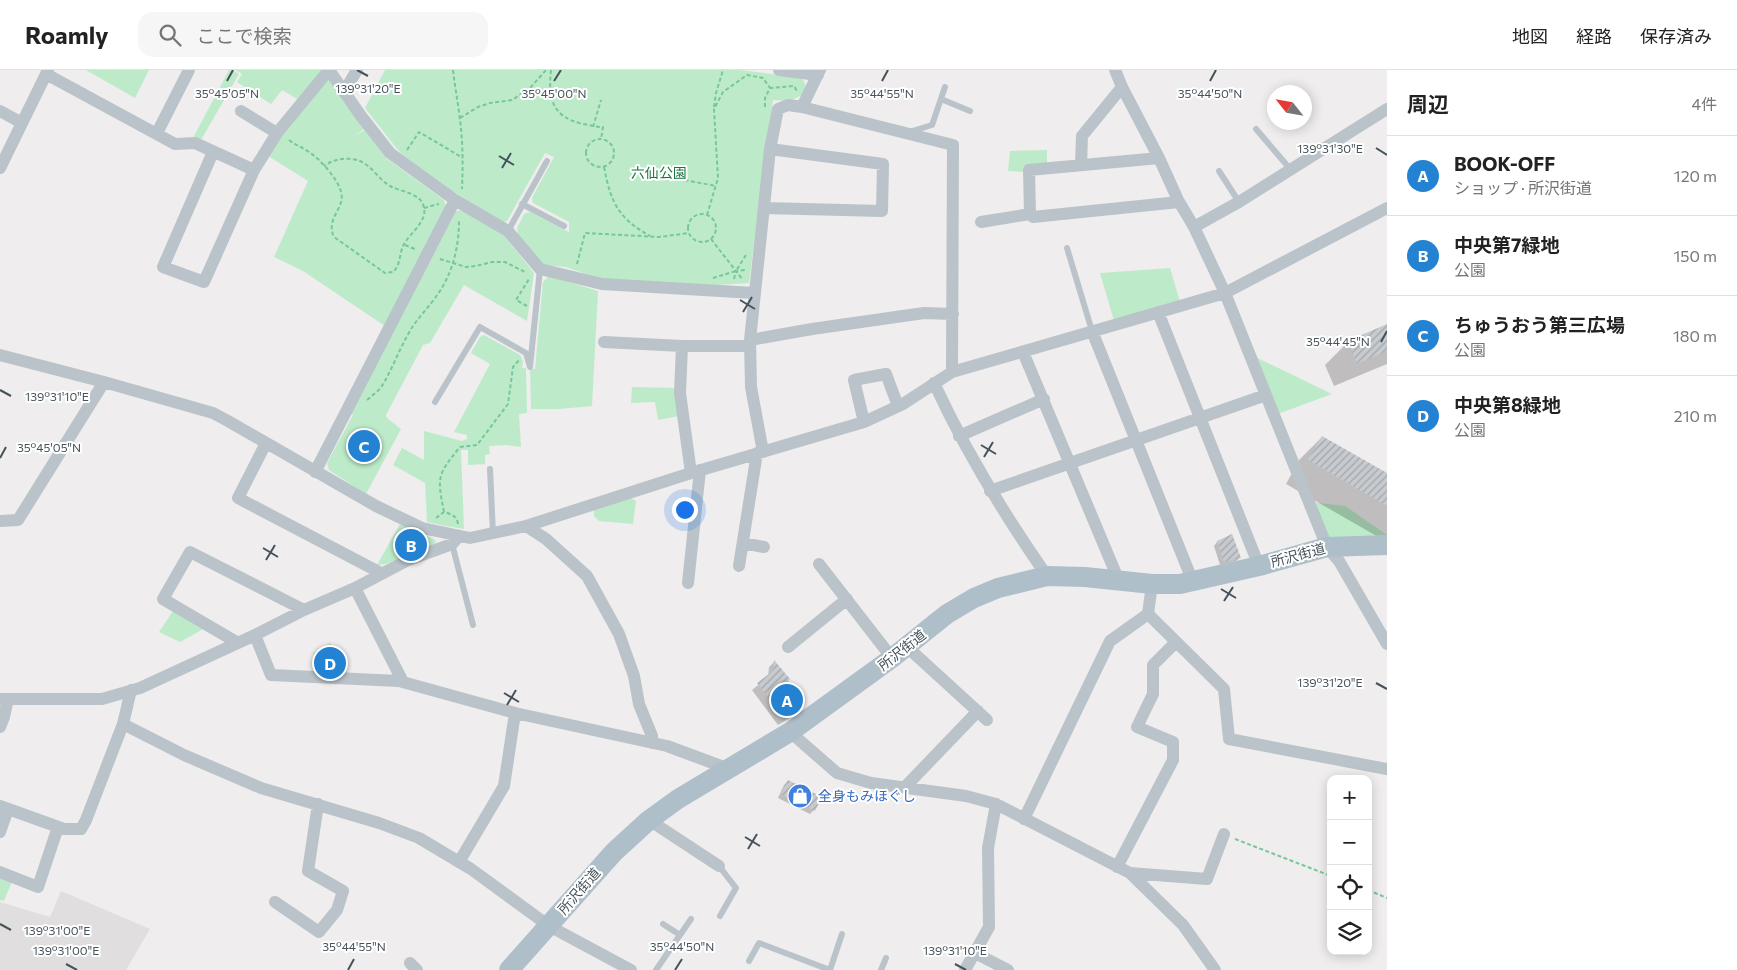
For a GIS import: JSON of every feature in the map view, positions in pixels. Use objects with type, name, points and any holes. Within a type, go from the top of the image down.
[{"type":"main road","name":"所沢街道","points":[[509,970],[614,852],[649,820],[678,799],[790,732],[899,652],[947,614],[974,598],[998,588],[1047,576],[1085,577],[1152,584],[1180,584],[1259,566],[1327,546],[1387,545]]},
{"type":"street","points":[[156,133],[189,70]]},
{"type":"street","points":[[213,152],[163,267],[204,282],[254,170],[278,132],[329,70],[360,116],[390,152],[458,201],[508,231],[540,274],[602,284],[754,293]]},
{"type":"street","points":[[344,92],[357,70]]},
{"type":"street","points":[[779,70],[819,72],[802,107]]},
{"type":"street","points":[[1115,70],[1225,292],[1327,546],[1339,561],[1387,644]]},
{"type":"street","points":[[0,168],[47,72],[175,144],[195,143],[254,170]]},
{"type":"street","points":[[1081,165],[1082,136],[1122,87]]},
{"type":"street","points":[[739,566],[760,452],[750,387],[750,343],[770,149],[778,109],[788,105],[802,107],[953,145],[952,372]]},
{"type":"street","points":[[0,111],[22,123]]},
{"type":"street","points":[[242,111],[278,132]]},
{"type":"street","points":[[1194,227],[1386,113]]},
{"type":"street","points":[[764,208],[882,210],[883,164],[770,149]]},
{"type":"street","points":[[1030,214],[1029,170],[1159,158]]},
{"type":"street","points":[[315,472],[428,254],[458,201]]},
{"type":"street","points":[[981,222],[1030,214],[1033,217],[1180,202]]},
{"type":"street","points":[[0,726],[4,717],[4,699],[102,699],[131,690],[255,635],[304,610],[355,588],[408,560],[455,540],[526,526],[696,471],[864,422],[898,406],[952,372],[980,362],[1023,352],[1225,292],[1387,208]]},
{"type":"street","points":[[1158,312],[1259,566]]},
{"type":"street","points":[[604,342],[682,346],[750,343],[812,329],[924,313],[953,314]]},
{"type":"street","points":[[1092,331],[1193,582]]},
{"type":"street","points":[[682,346],[680,393],[696,471],[692,554],[688,583]]},
{"type":"street","points":[[1023,352],[1119,581]]},
{"type":"street","points":[[0,355],[213,413],[364,500],[422,528],[455,540]]},
{"type":"street","points":[[864,422],[854,380],[886,374],[898,406]]},
{"type":"street","points":[[0,521],[18,520],[104,382]]},
{"type":"street","points":[[934,382],[959,436],[990,491],[1047,576]]},
{"type":"street","points":[[990,491],[1266,395]]},
{"type":"street","points":[[959,436],[1044,399]]},
{"type":"street","points":[[266,443],[238,498],[381,573]]},
{"type":"street","points":[[526,526],[546,539],[587,576],[619,634],[634,676],[639,704],[652,736],[652,743]]},
{"type":"street","points":[[743,543],[764,547]]},
{"type":"street","points":[[238,642],[163,599],[190,552],[304,610]]},
{"type":"street","points":[[692,554],[705,556]]},
{"type":"street","points":[[819,564],[847,599],[899,652],[982,716],[905,787]]},
{"type":"street","points":[[1024,819],[1110,641],[1148,614],[1152,584]]},
{"type":"street","points":[[355,588],[403,682]]},
{"type":"street","points":[[788,647],[847,599]]},
{"type":"street","points":[[1148,614],[1224,689],[1229,739],[1387,769]]},
{"type":"street","points":[[255,635],[271,675],[403,682],[515,713],[667,746],[729,769]]},
{"type":"street","points":[[1117,867],[1172,760],[1172,742],[1137,727],[1153,694],[1153,665],[1176,642]]},
{"type":"street","points":[[0,832],[4,808],[64,829],[81,829],[123,724],[131,690]]},
{"type":"street","points":[[459,862],[504,786],[515,713]]},
{"type":"street","points":[[123,724],[184,755],[262,788],[379,823],[419,838],[459,862],[549,926],[631,970]]},
{"type":"street","points":[[790,732],[837,773],[871,783],[966,796],[996,804],[1130,873],[1183,925],[1215,970]]},
{"type":"street","points":[[275,902],[319,932],[337,910],[343,891],[308,871],[318,804]]},
{"type":"street","points":[[965,970],[989,927],[988,848],[996,804]]},
{"type":"street","points":[[649,820],[719,866]]},
{"type":"street","points":[[0,872],[38,887],[58,827]]},
{"type":"street","points":[[1130,873],[1207,878],[1224,834]]},
{"type":"street","points":[[975,953],[1008,970]]},
{"type":"lane","points":[[907,133],[932,125],[945,87]]},
{"type":"lane","points":[[941,100],[970,111]]},
{"type":"lane","points":[[1256,129],[1290,170]]},
{"type":"lane","points":[[508,231],[547,161]]},
{"type":"lane","points":[[1219,171],[1239,202]]},
{"type":"lane","points":[[522,204],[564,226]]},
{"type":"lane","points":[[1067,248],[1092,331]]},
{"type":"lane","points":[[435,402],[480,326],[526,353],[530,367],[540,274]]},
{"type":"lane","points":[[490,469],[493,534]]},
{"type":"lane","points":[[455,540],[473,625]]},
{"type":"lane","points":[[719,866],[736,888],[720,916]]},
{"type":"lane","points":[[656,970],[691,919]]},
{"type":"lane","points":[[663,924],[680,935]]},
{"type":"lane","points":[[749,961],[759,943],[830,970],[842,934]]},
{"type":"lane","points":[[881,970],[886,958]]},
{"type":"path","points":[[350,403],[357,406],[380,389],[404,341],[417,320],[436,298],[453,264],[458,239],[458,201],[462,194],[463,158],[460,118],[453,70]]},
{"type":"path","points":[[460,118],[478,107],[512,100],[530,88],[546,70]]},
{"type":"path","points":[[550,70],[550,97],[555,108],[564,117],[576,123],[603,127],[602,139]]},
{"type":"path","points":[[707,215],[718,178],[714,109],[716,93],[724,70]]},
{"type":"path","points":[[714,109],[723,92],[747,76],[763,78],[770,88]]},
{"type":"path","points":[[593,127],[600,100]]},
{"type":"path","points":[[278,132],[311,154],[324,166],[341,192],[340,203],[331,223],[334,237],[386,273],[393,272],[398,267],[404,245],[424,218],[424,208],[421,200],[384,182],[372,168],[361,162],[350,159],[337,159],[324,166]]},
{"type":"path","points":[[411,143],[419,132],[463,158]]},
{"type":"path","points":[[602,139],[609,142],[614,152],[613,160],[604,167],[590,164],[586,154],[586,150],[592,142],[602,139]]},
{"type":"path","points":[[604,167],[609,189],[622,216],[636,228],[652,237]]},
{"type":"path","points":[[659,175],[716,186]]},
{"type":"path","points":[[700,214],[707,215],[713,218],[716,232],[711,239],[699,242],[692,238],[688,226],[692,218],[700,214]]},
{"type":"path","points":[[584,267],[576,264],[585,233],[652,237],[678,236],[689,233]]},
{"type":"path","points":[[711,239],[754,293]]},
{"type":"path","points":[[711,279],[736,271],[748,252]]},
{"type":"path","points":[[428,254],[453,264],[471,267],[492,262],[505,262],[526,272],[530,278]]},
{"type":"path","points":[[536,312],[516,300],[530,278],[540,274]]},
{"type":"path","points":[[455,540],[458,520],[453,514],[444,512],[439,486],[443,468],[460,447],[477,445],[508,404],[513,367],[526,353]]},
{"type":"path","points":[[1224,834],[1327,874]]},
{"type":"path","points":[[1372,892],[1387,898]]},
{"type":"shaded area","points":[[61,891],[150,929],[126,970],[0,970],[0,902],[50,917]]},
{"type":"green space","points":[[86,70],[149,70],[135,98]]},
{"type":"green space","points":[[229,70],[239,74],[201,140],[193,138]]},
{"type":"green space","points":[[236,70],[322,70],[299,100],[282,90],[271,104],[237,82],[242,74]]},
{"type":"green space","name":"六仙公園","points":[[385,70],[740,70],[802,78],[806,86],[802,95],[790,101],[773,100],[749,283],[685,287],[603,280],[566,267],[542,265],[518,235],[517,228],[524,214],[530,212],[569,232],[569,222],[533,203],[532,198],[554,157],[545,153],[507,221],[503,222],[451,190],[403,155],[365,108]]},
{"type":"green space","points":[[327,80],[330,80],[364,129],[356,135],[365,130],[386,158],[444,200],[446,207],[385,326],[303,271],[274,257],[308,181],[265,154]]},
{"type":"green space","points":[[1047,150],[1047,165],[1027,172],[1008,171],[1010,151]]},
{"type":"green space","points":[[463,210],[503,234],[534,273],[527,321],[464,285],[430,343],[423,345],[386,415],[387,418],[401,429],[366,494],[329,470],[327,463],[456,211]]},
{"type":"green space","points":[[1170,268],[1181,305],[1115,324],[1100,273]]},
{"type":"green space","points":[[548,277],[598,291],[592,406],[531,409],[530,369],[535,369],[543,282]]},
{"type":"green space","points":[[484,335],[520,355],[523,362],[522,368],[526,368],[527,413],[519,414],[521,447],[506,445],[489,446],[490,454],[485,455],[485,464],[468,465],[468,450],[461,450],[464,529],[427,522],[425,483],[393,465],[402,448],[424,460],[424,431],[462,441],[467,439],[467,435],[454,432],[490,364],[471,353],[480,337]]},
{"type":"green space","points":[[1249,354],[1332,394],[1275,415]]},
{"type":"green space","points":[[632,387],[677,388],[679,416],[658,420],[655,402],[631,403]]},
{"type":"green space","points":[[631,498],[636,501],[633,524],[599,521],[594,516],[594,510]]},
{"type":"green space","points":[[1310,502],[1345,506],[1387,535],[1327,547]]},
{"type":"green space","points":[[400,524],[434,539],[436,542],[386,564],[377,565]]},
{"type":"green space","points":[[173,611],[205,628],[180,642],[159,632]]},
{"type":"green space","points":[[330,643],[348,674],[322,673],[313,653]]},
{"type":"green space","points":[[0,874],[13,879],[4,901],[0,900]]},
{"type":"building","points":[[1387,324],[1387,351],[1357,364],[1348,341]]},
{"type":"building","points":[[1322,436],[1387,473],[1387,506],[1308,460]]},
{"type":"building","points":[[1232,534],[1241,558],[1224,562],[1217,541]]},
{"type":"building","points":[[774,660],[790,679],[788,681],[803,701],[800,710],[785,720],[757,683],[773,671]]},
{"type":"building","points":[[788,780],[822,797],[815,811],[781,794]]},
{"type":"place","name":"ちゅうおう第三広場","points":[[364,446]]},
{"type":"place","name":"中央第7緑地","points":[[411,545]]},
{"type":"place","name":"中央第8緑地","points":[[330,663]]},
{"type":"place","name":"BOOK-OFF","points":[[787,700]]},
{"type":"place","name":"全身もみほぐし","points":[[800,796]]}]
